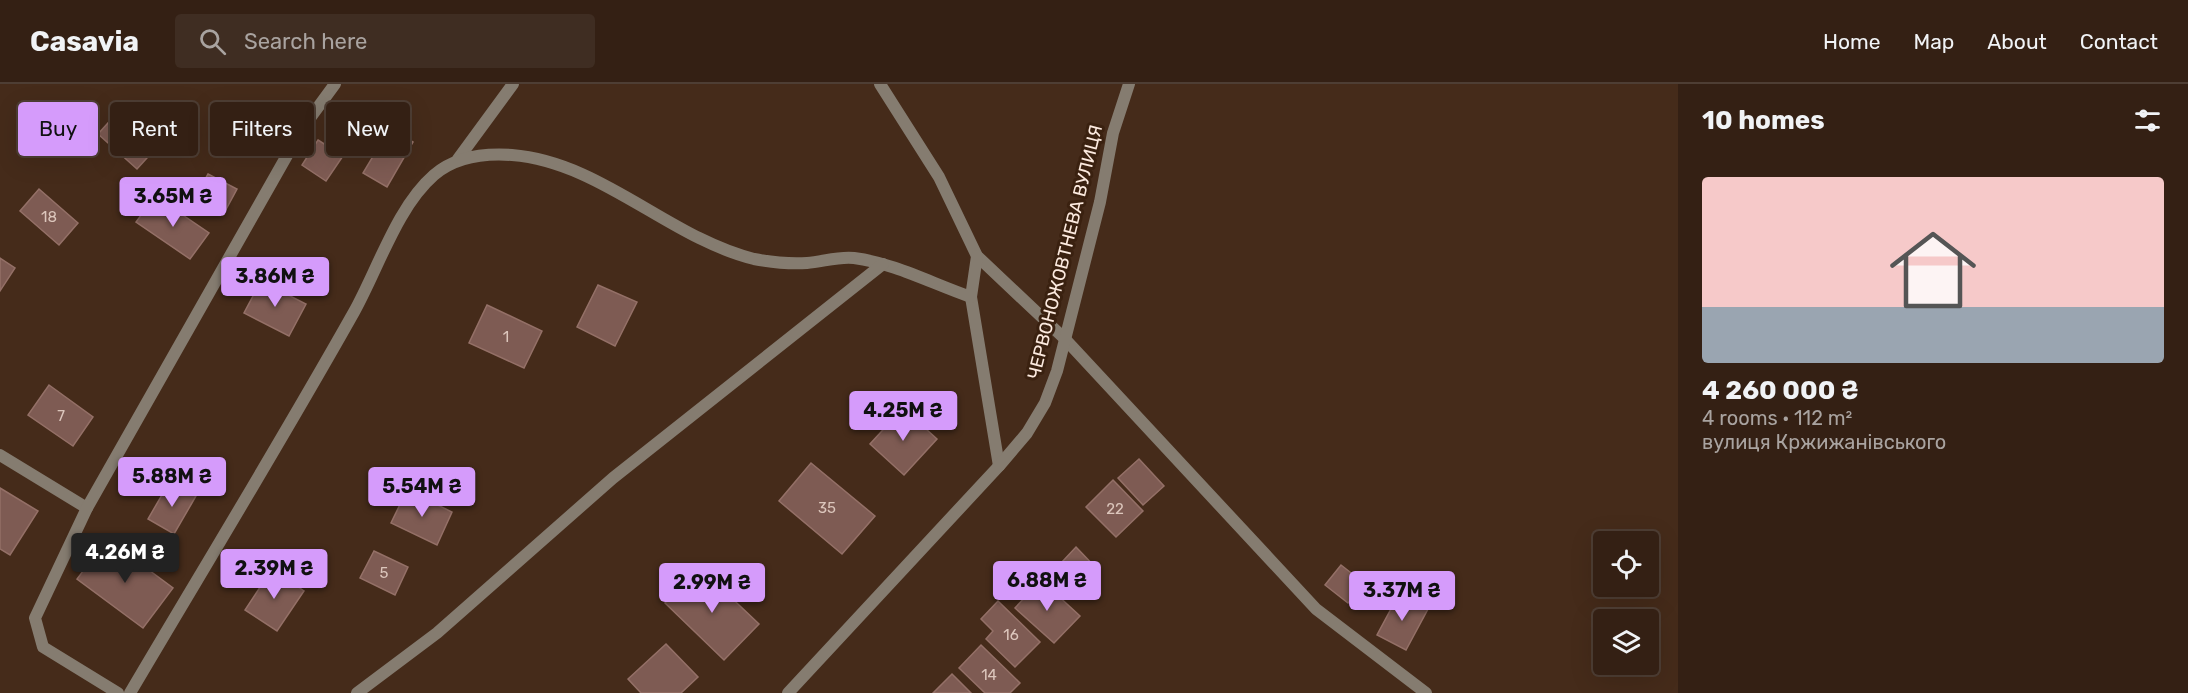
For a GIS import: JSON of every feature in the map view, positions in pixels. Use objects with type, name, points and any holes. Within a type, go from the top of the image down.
[{"type":"street","points":[[118,693],[43,647],[35,618],[87,508],[302,129],[335,84]]},
{"type":"street","points":[[130,693],[355,310],[407,209],[434,175],[458,159],[513,84]]},
{"type":"street","points":[[880,84],[939,177],[976,256],[1065,339],[1316,609],[1426,693]]},
{"type":"street","name":"ЧЕРВОНОЖОВТНЕВА ВУЛИЦЯ","points":[[788,693],[999,466],[1027,433],[1045,403],[1057,371],[1100,202],[1113,133],[1129,84]]},
{"type":"street","points":[[458,159],[482,154],[513,155],[552,162],[712,245],[756,259],[806,263],[851,257],[883,264],[971,297]]},
{"type":"street","points":[[976,256],[971,297],[999,466]]},
{"type":"street","points":[[357,693],[437,633],[614,478],[883,264]]},
{"type":"street","points":[[0,455],[87,508]]},
{"type":"building","points":[[110,121],[110,145],[98,134]]},
{"type":"building","points":[[318,140],[326,145],[326,156],[343,156],[326,181],[302,165],[308,156],[314,156],[314,146]]},
{"type":"building","points":[[123,156],[149,156],[137,169]]},
{"type":"building","points":[[373,156],[405,156],[387,187],[363,173]]},
{"type":"building","points":[[208,174],[237,189],[223,215],[194,199]]},
{"type":"building","points":[[39,189],[78,223],[59,245],[20,211]]},
{"type":"building","points":[[155,196],[209,233],[190,259],[136,222]]},
{"type":"building","points":[[0,258],[15,268],[0,291]]},
{"type":"building","points":[[261,281],[306,304],[289,336],[244,313]]},
{"type":"building","points":[[598,285],[637,302],[615,346],[577,327]]},
{"type":"building","points":[[487,305],[542,331],[524,368],[469,343]]},
{"type":"building","points":[[49,385],[93,417],[73,446],[28,415]]},
{"type":"building","points":[[903,408],[937,439],[904,475],[870,444]]},
{"type":"building","points":[[1139,459],[1164,486],[1143,505],[1118,478]]},
{"type":"building","points":[[811,463],[875,516],[842,554],[779,501]]},
{"type":"building","points":[[1113,480],[1143,511],[1116,537],[1086,507]]},
{"type":"building","points":[[170,481],[196,496],[174,534],[148,519]]},
{"type":"building","points":[[0,488],[38,511],[10,555],[0,549]]},
{"type":"building","points":[[407,490],[452,512],[437,545],[391,523]]},
{"type":"building","points":[[107,539],[173,588],[143,628],[77,579]]},
{"type":"building","points":[[1076,547],[1098,570],[1084,584],[1062,562]]},
{"type":"building","points":[[374,551],[408,567],[395,595],[360,578]]},
{"type":"building","points":[[1341,565],[1364,583],[1348,603],[1325,585]]},
{"type":"building","points":[[699,567],[759,624],[724,660],[665,603]]},
{"type":"building","points":[[272,569],[304,591],[277,631],[245,610]]},
{"type":"building","points":[[1041,580],[1080,616],[1054,643],[1015,608]]},
{"type":"building","points":[[1399,594],[1428,609],[1406,650],[1377,635]]},
{"type":"building","points":[[998,601],[1040,642],[1015,667],[986,639],[993,631],[981,619]]},
{"type":"building","points":[[666,644],[698,677],[681,693],[641,693],[628,679]]},
{"type":"building","points":[[981,645],[1020,683],[1010,693],[985,693],[959,668]]},
{"type":"building","points":[[952,674],[971,693],[933,693]]}]
